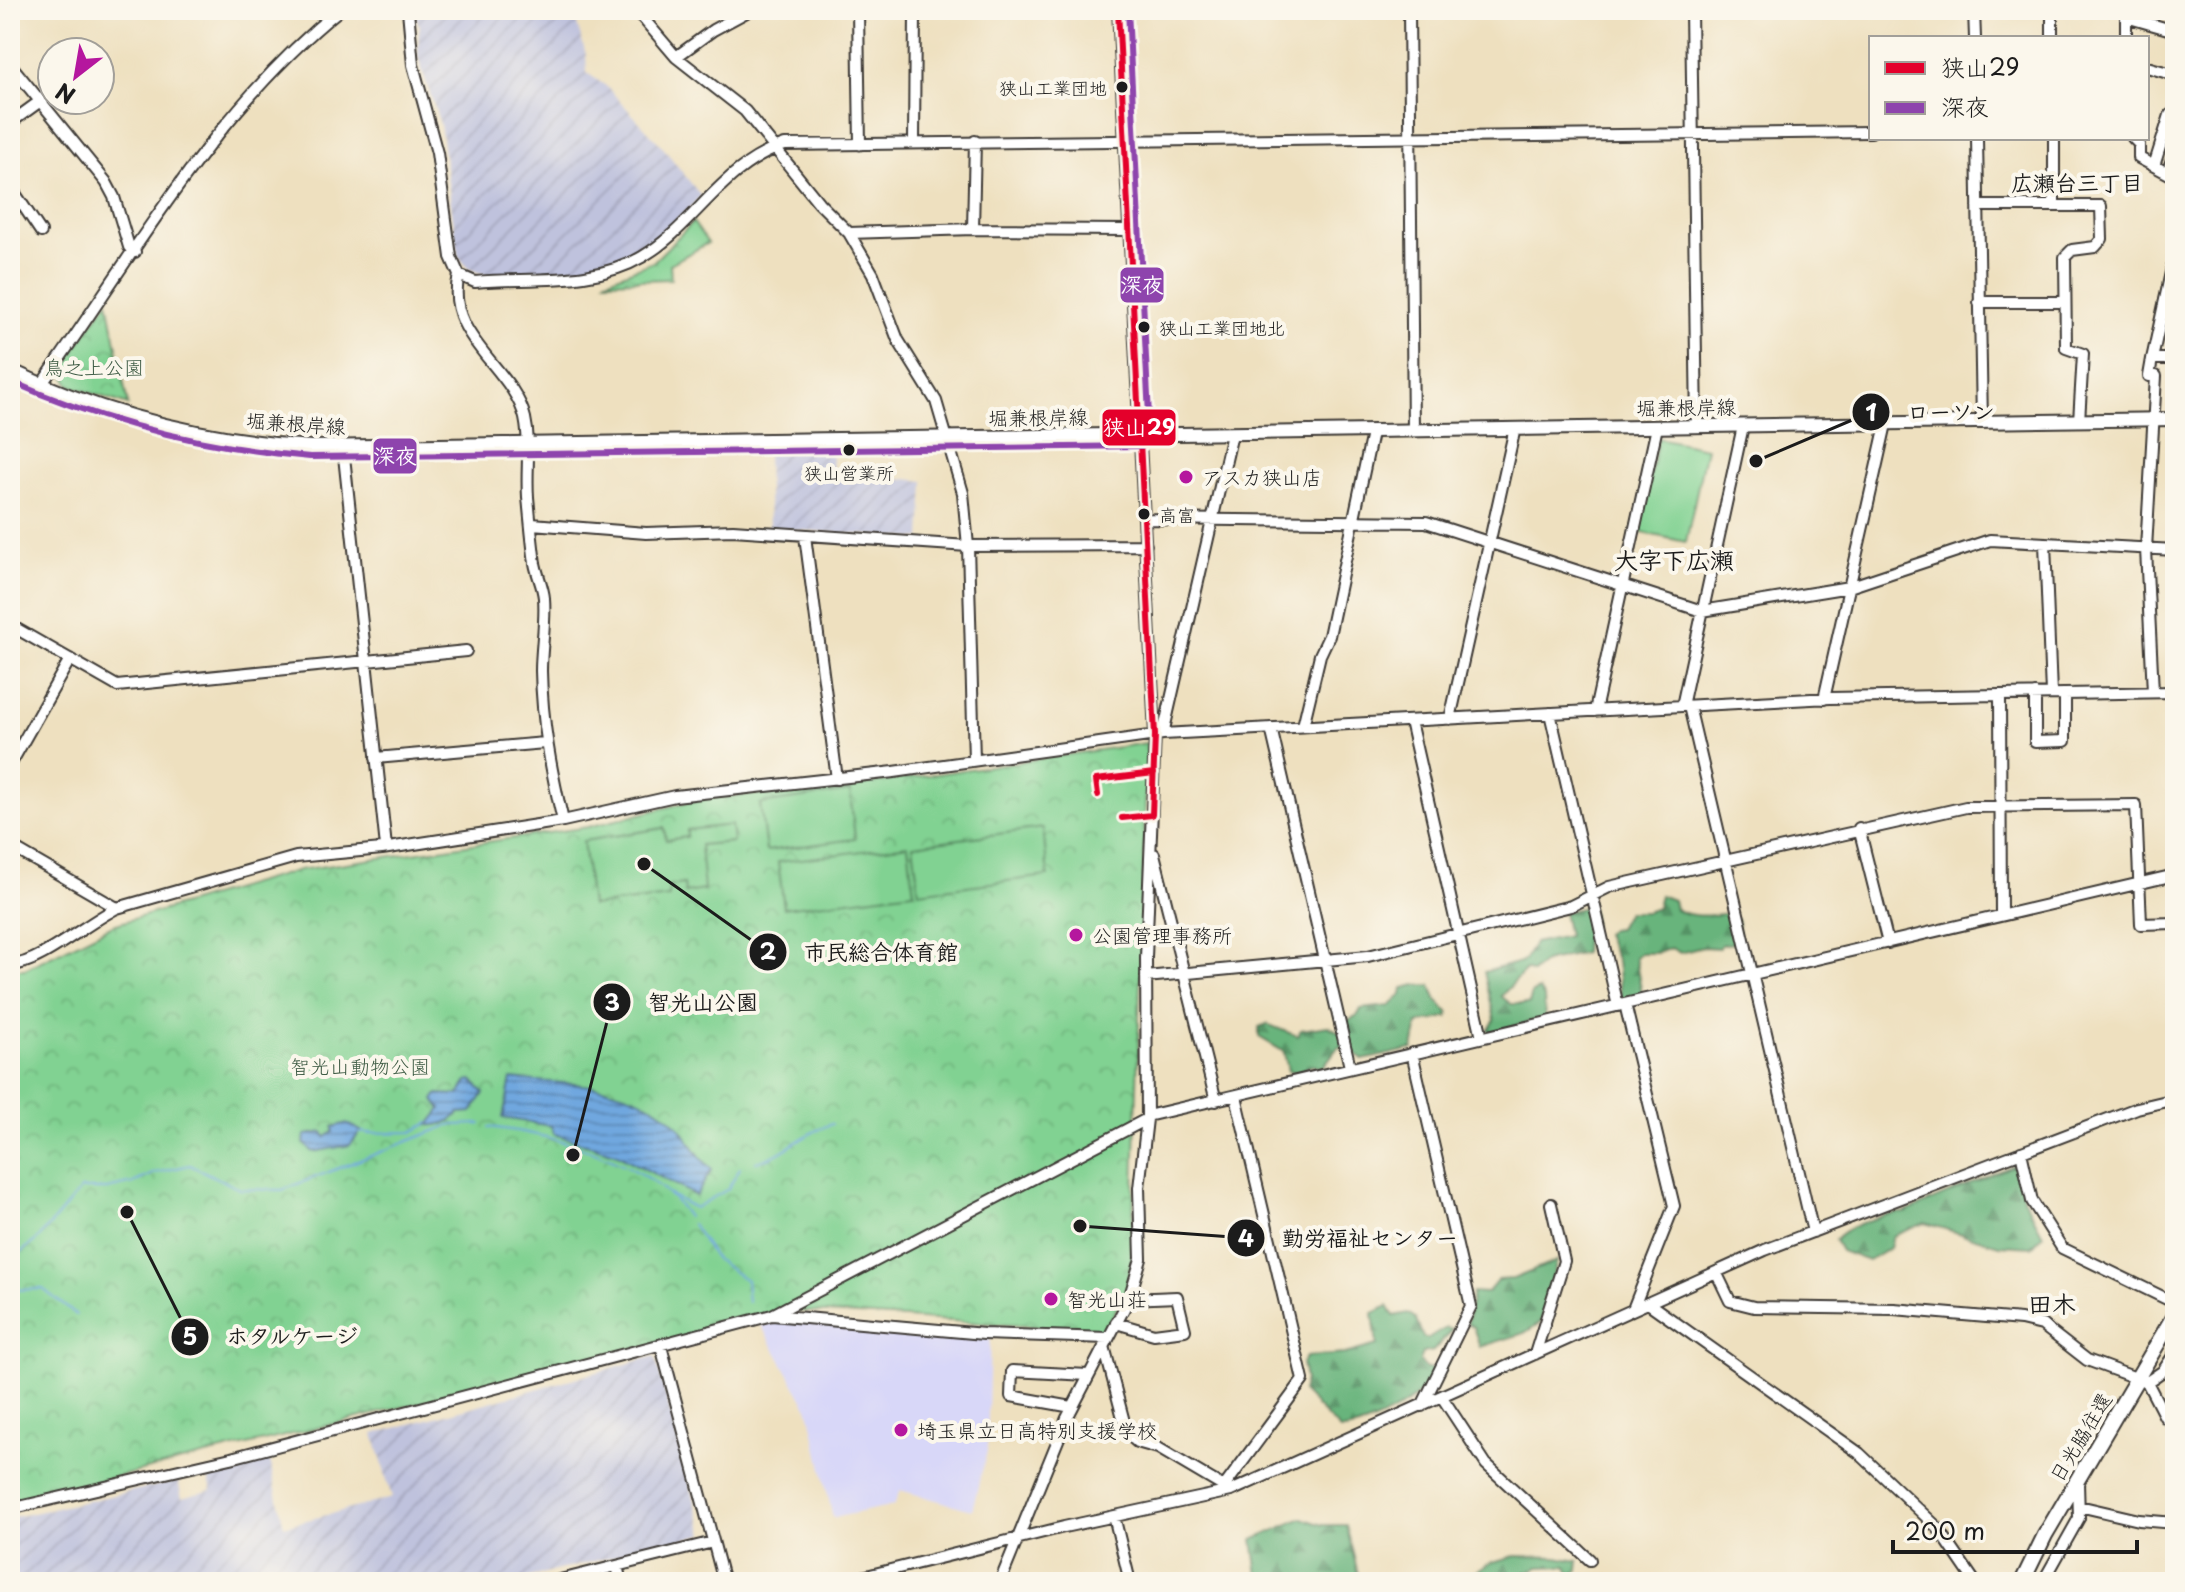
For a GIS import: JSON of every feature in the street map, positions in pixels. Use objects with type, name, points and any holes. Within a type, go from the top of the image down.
[{"type":"highway","name":"日光脇往還","points":[[2022,1582],[2078,1480],[2142,1380],[2175,1314]]},
{"type":"main road","name":"堀兼根岸線","points":[[10,370],[121,415],[172,428],[275,445],[343,447],[2175,419]]},
{"type":"street","points":[[41,385],[241,105],[285,57],[339,10]]},
{"type":"street","points":[[408,10],[413,65],[437,153],[451,257],[459,275],[456,288],[461,315],[484,358],[512,385],[522,405],[530,444],[528,495],[536,565],[544,595],[541,671],[545,743],[563,821]]},
{"type":"street","points":[[636,10],[676,57],[745,111],[819,203],[849,233],[873,274],[898,340],[936,401],[963,493],[968,546],[974,760]]},
{"type":"street","points":[[676,57],[713,30],[750,10]]},
{"type":"street","points":[[858,10],[860,145]]},
{"type":"street","points":[[914,143],[915,10]]},
{"type":"street","points":[[1000,1582],[1072,1407],[1129,1299],[1141,1259],[1139,1188],[1147,1118],[1146,977],[1159,734],[1118,10]]},
{"type":"street","points":[[1409,10],[1413,431]]},
{"type":"street","points":[[1691,10],[1697,427]]},
{"type":"street","points":[[1974,10],[1975,36]]},
{"type":"street","points":[[2052,10],[2052,36]]},
{"type":"street","points":[[2126,36],[2126,13],[2175,31]]},
{"type":"street","points":[[10,64],[36,98]]},
{"type":"street","points":[[2149,68],[2175,75]]},
{"type":"street","points":[[10,123],[36,104]]},
{"type":"street","points":[[2154,166],[2170,115],[2175,116]]},
{"type":"street","points":[[51,116],[106,182],[114,197],[129,247],[135,252]]},
{"type":"street","points":[[459,275],[475,282],[575,277],[610,272],[661,243],[729,176],[785,145],[1869,132]]},
{"type":"street","points":[[1977,140],[1982,423]]},
{"type":"street","points":[[2054,140],[2054,206]]},
{"type":"street","points":[[2135,140],[2139,144],[2139,158],[2171,175],[2175,152]]},
{"type":"street","points":[[973,229],[975,141]]},
{"type":"street","points":[[10,186],[41,232]]},
{"type":"street","points":[[1978,206],[2101,206],[2102,239],[2095,247],[2072,250],[2065,257],[2066,348],[2083,354],[2079,421]]},
{"type":"street","points":[[849,233],[973,229],[1130,230]]},
{"type":"street","points":[[2153,692],[2146,549],[2156,376],[2149,376],[2175,254]]},
{"type":"street","points":[[1979,302],[2065,302]]},
{"type":"street","points":[[2152,359],[2175,359]]},
{"type":"street","points":[[1824,699],[1886,424]]},
{"type":"street","points":[[1743,426],[1702,611],[1685,706],[1726,859],[1813,1232]]},
{"type":"street","points":[[1595,711],[1657,427]]},
{"type":"street","points":[[1450,719],[1515,428]]},
{"type":"street","points":[[1303,726],[1320,655],[1329,636],[1372,433]]},
{"type":"street","points":[[1159,734],[1214,519],[1232,434]]},
{"type":"street","points":[[343,447],[386,847]]},
{"type":"street","points":[[1145,519],[1426,522],[1702,611],[1849,587],[1976,542],[2175,550]]},
{"type":"street","points":[[532,524],[646,533],[733,530],[968,546],[1146,545]]},
{"type":"street","points":[[805,536],[837,779]]},
{"type":"street","points":[[2045,543],[2051,694]]},
{"type":"street","points":[[10,625],[117,686],[466,651]]},
{"type":"street","points":[[10,765],[70,659]]},
{"type":"street","points":[[10,965],[28,962],[90,921],[117,908],[296,857],[563,821],[675,796],[837,779],[1159,734],[1824,699],[2175,692]]},
{"type":"street","points":[[2035,694],[2035,742],[2065,741],[2065,694]]},
{"type":"street","points":[[2000,695],[2001,915]]},
{"type":"street","points":[[1550,713],[1593,897],[1674,1206],[1633,1309]]},
{"type":"street","points":[[1410,721],[1482,1037]]},
{"type":"street","points":[[1271,728],[1350,1067]]},
{"type":"street","points":[[376,758],[545,743]]},
{"type":"street","points":[[1146,977],[1368,956],[1571,906],[1609,887],[1859,828],[1966,807],[2136,805],[2141,924],[2175,923]]},
{"type":"street","points":[[1859,828],[1888,943]]},
{"type":"street","points":[[1151,842],[1216,1101]]},
{"type":"street","points":[[10,846],[117,908]]},
{"type":"street","points":[[10,1509],[231,1458],[772,1315],[1147,1118],[1350,1067],[2175,875]]},
{"type":"street","points":[[1412,1053],[1471,1306],[1422,1406]]},
{"type":"street","points":[[1227,1489],[1303,1380],[1236,1096]]},
{"type":"street","points":[[844,1582],[1227,1489],[1813,1232],[2137,1108],[2175,1099]]},
{"type":"street","points":[[2021,1152],[2032,1201],[2062,1248],[2175,1303]]},
{"type":"street","points":[[1535,1354],[1564,1261],[1551,1204]]},
{"type":"street","points":[[1716,1272],[1730,1301],[1754,1307],[1894,1309],[2021,1320],[2042,1325],[2087,1360],[2142,1380],[2165,1417],[2175,1426]]},
{"type":"street","points":[[1116,1323],[1154,1334],[1185,1330],[1177,1297],[1129,1299]]},
{"type":"street","points":[[1648,1303],[1869,1462],[1938,1528],[1975,1582]]},
{"type":"street","points":[[772,1315],[1106,1342]]},
{"type":"street","points":[[1106,1342],[1127,1433],[1137,1442],[1158,1448],[1227,1489]]},
{"type":"street","points":[[661,1346],[724,1582]]},
{"type":"street","points":[[2142,1380],[2175,1356]]},
{"type":"street","points":[[1072,1407],[1011,1396],[1012,1371],[1088,1375]]},
{"type":"street","points":[[1442,1397],[1486,1464],[1590,1560]]},
{"type":"street","points":[[2043,1582],[2071,1539],[2079,1518],[2078,1480]]},
{"type":"street","points":[[2079,1506],[2139,1520],[2175,1523]]},
{"type":"street","points":[[1114,1516],[1130,1582]]},
{"type":"street","points":[[552,1582],[713,1542]]},
{"type":"street","points":[[617,1566],[621,1582]]},
{"type":"shaded area","points":[[414,10],[573,10],[586,55],[587,73],[606,86],[661,145],[701,196],[657,242],[624,262],[594,272],[489,276],[469,269],[458,256],[440,124],[418,57],[419,26]]},
{"type":"shaded area","points":[[831,451],[833,471],[924,481],[921,539],[769,528],[767,452]]},
{"type":"shaded area","name":"埼玉県立日高特別支援学校","points":[[788,1320],[990,1339],[987,1451],[972,1510],[900,1490],[894,1505],[833,1518],[809,1410],[761,1325]]},
{"type":"shaded area","points":[[655,1356],[704,1534],[510,1582],[10,1582],[10,1518],[178,1481],[182,1498],[212,1490],[207,1474],[269,1458],[284,1526],[392,1498],[374,1434]]},
{"type":"green space","points":[[693,222],[708,243],[670,264],[671,279],[604,281],[653,262]]},
{"type":"green space","name":"鳥之上公園","points":[[108,301],[128,405],[70,386],[61,369]]},
{"type":"green space","points":[[1658,438],[1706,448],[1686,542],[1638,532]]},
{"type":"green space","name":"智光山動物公園","points":[[1147,743],[1132,1259],[1127,1288],[1105,1331],[796,1311],[10,1503],[10,969],[25,969],[113,925],[299,870],[588,827],[704,798],[833,789]]},
{"type":"green space","points":[[850,791],[855,839],[766,851],[760,804]]},
{"type":"green space","points":[[731,825],[733,842],[700,845],[704,890],[685,893],[684,884],[669,886],[669,897],[591,906],[583,841],[664,828],[666,840],[687,837],[687,830]]},
{"type":"green space","points":[[1043,828],[1048,876],[919,892],[913,845]]},
{"type":"green space","points":[[908,845],[914,892],[784,908],[778,862]]},
{"type":"green space","points":[[1660,895],[1673,900],[1675,909],[1689,914],[1730,913],[1737,919],[1740,942],[1680,953],[1671,948],[1658,953],[1641,953],[1635,957],[1642,993],[1640,997],[1621,999],[1617,961],[1605,934],[1610,929],[1618,928],[1627,912],[1646,912],[1657,908]]},
{"type":"green space","points":[[1591,906],[1594,924],[1585,936],[1584,953],[1544,962],[1532,973],[1526,970],[1501,996],[1511,1004],[1529,1004],[1532,993],[1539,990],[1544,997],[1545,1018],[1492,1032],[1488,1030],[1495,1020],[1484,972],[1524,961],[1534,943],[1568,936],[1563,912]]},
{"type":"green space","points":[[1431,985],[1436,999],[1449,1013],[1448,1017],[1418,1024],[1413,1049],[1363,1060],[1350,1048],[1338,1047],[1322,1068],[1312,1065],[1297,1072],[1288,1071],[1284,1052],[1259,1037],[1259,1027],[1267,1024],[1297,1036],[1301,1030],[1328,1026],[1343,1034],[1345,1022],[1358,1015],[1361,1009],[1390,1006],[1402,995],[1403,988]]},
{"type":"green space","points":[[2014,1165],[2018,1169],[2023,1197],[2043,1235],[2032,1247],[1999,1245],[1925,1223],[1893,1236],[1890,1248],[1868,1261],[1841,1251],[1835,1240],[1856,1225],[1904,1213]]},
{"type":"green space","points":[[1557,1261],[1541,1322],[1524,1333],[1480,1347],[1473,1327],[1467,1323],[1473,1292],[1487,1293],[1498,1280],[1513,1279]]},
{"type":"green space","points":[[1388,1306],[1394,1316],[1408,1313],[1415,1318],[1423,1337],[1428,1339],[1446,1328],[1452,1330],[1433,1351],[1423,1353],[1420,1361],[1426,1369],[1434,1369],[1422,1390],[1380,1418],[1340,1430],[1302,1392],[1305,1380],[1302,1363],[1306,1357],[1345,1354],[1377,1345],[1373,1313]]},
{"type":"green space","points":[[1302,1518],[1323,1525],[1346,1525],[1360,1582],[1259,1582],[1253,1540]]},
{"type":"green space","points":[[1515,1556],[1579,1561],[1578,1570],[1571,1575],[1567,1566],[1539,1567],[1508,1579],[1508,1582],[1460,1582],[1492,1562]]},
{"type":"water","points":[[511,1079],[599,1087],[640,1100],[677,1125],[712,1169],[696,1196],[615,1153],[554,1134],[551,1126],[503,1118]]},
{"type":"water","points":[[472,1080],[484,1093],[472,1112],[459,1113],[446,1123],[429,1125],[441,1109],[434,1100],[438,1094],[459,1095],[467,1081]]},
{"type":"water","points":[[347,1123],[361,1131],[350,1145],[313,1152],[304,1143],[305,1135],[323,1132],[326,1137],[333,1132],[333,1127]]},
{"type":"waterway","points":[[367,1133],[412,1132],[429,1123]]},
{"type":"waterway","points":[[393,1147],[450,1125],[481,1124]]},
{"type":"waterway","points":[[756,1162],[776,1155],[812,1132],[832,1124]]},
{"type":"waterway","points":[[489,1127],[570,1144],[626,1166],[672,1197],[688,1217]]},
{"type":"waterway","points":[[360,1133],[365,1132]]},
{"type":"waterway","points":[[131,1184],[155,1173],[190,1165],[240,1189],[282,1190],[391,1148]]},
{"type":"waterway","points":[[670,1195],[695,1208],[728,1189],[740,1168]]},
{"type":"waterway","points":[[10,1261],[39,1238],[81,1189],[107,1189],[129,1184]]},
{"type":"waterway","points":[[692,1224],[715,1259],[746,1280],[748,1302]]},
{"type":"waterway","points":[[10,1290],[43,1289],[76,1315]]},
{"type":"transit line","name":"狭山29","points":[[1118,10],[1155,735],[1152,815],[1122,818]]},
{"type":"transit line","name":"深夜","points":[[10,381],[83,410],[157,432],[232,447],[310,457],[1143,446],[1150,435],[1128,10]]},
{"type":"transit line","name":"狭山29","points":[[1098,795],[1096,780],[1154,773]]},
{"type":"place","name":"狭山工業団地","points":[[1122,87]]},
{"type":"place","name":"狭山工業団地北","points":[[1144,327]]},
{"type":"place","name":"狭山営業所","points":[[849,450]]},
{"type":"place","name":"ローソン","points":[[1756,461]]},
{"type":"place","name":"アスカ狭山店","points":[[1186,477]]},
{"type":"place","name":"高富","points":[[1144,514]]},
{"type":"place","name":"市民総合体育館","points":[[644,864]]},
{"type":"place","name":"公園管理事務所","points":[[1076,935]]},
{"type":"place","name":"智光山公園","points":[[573,1155]]},
{"type":"place","name":"ホタルケージ","points":[[127,1212]]},
{"type":"place","name":"勤労福祉センター","points":[[1080,1226]]},
{"type":"place","name":"智光山荘","points":[[1051,1299]]},
{"type":"place","name":"埼玉県立日高特別支援学校","points":[[901,1430]]},
{"type":"district","name":"広瀬台三丁目","points":[[2077,181]]},
{"type":"district","name":"大字下広瀬","points":[[1674,559]]},
{"type":"district","name":"田木","points":[[2052,1303]]}]
